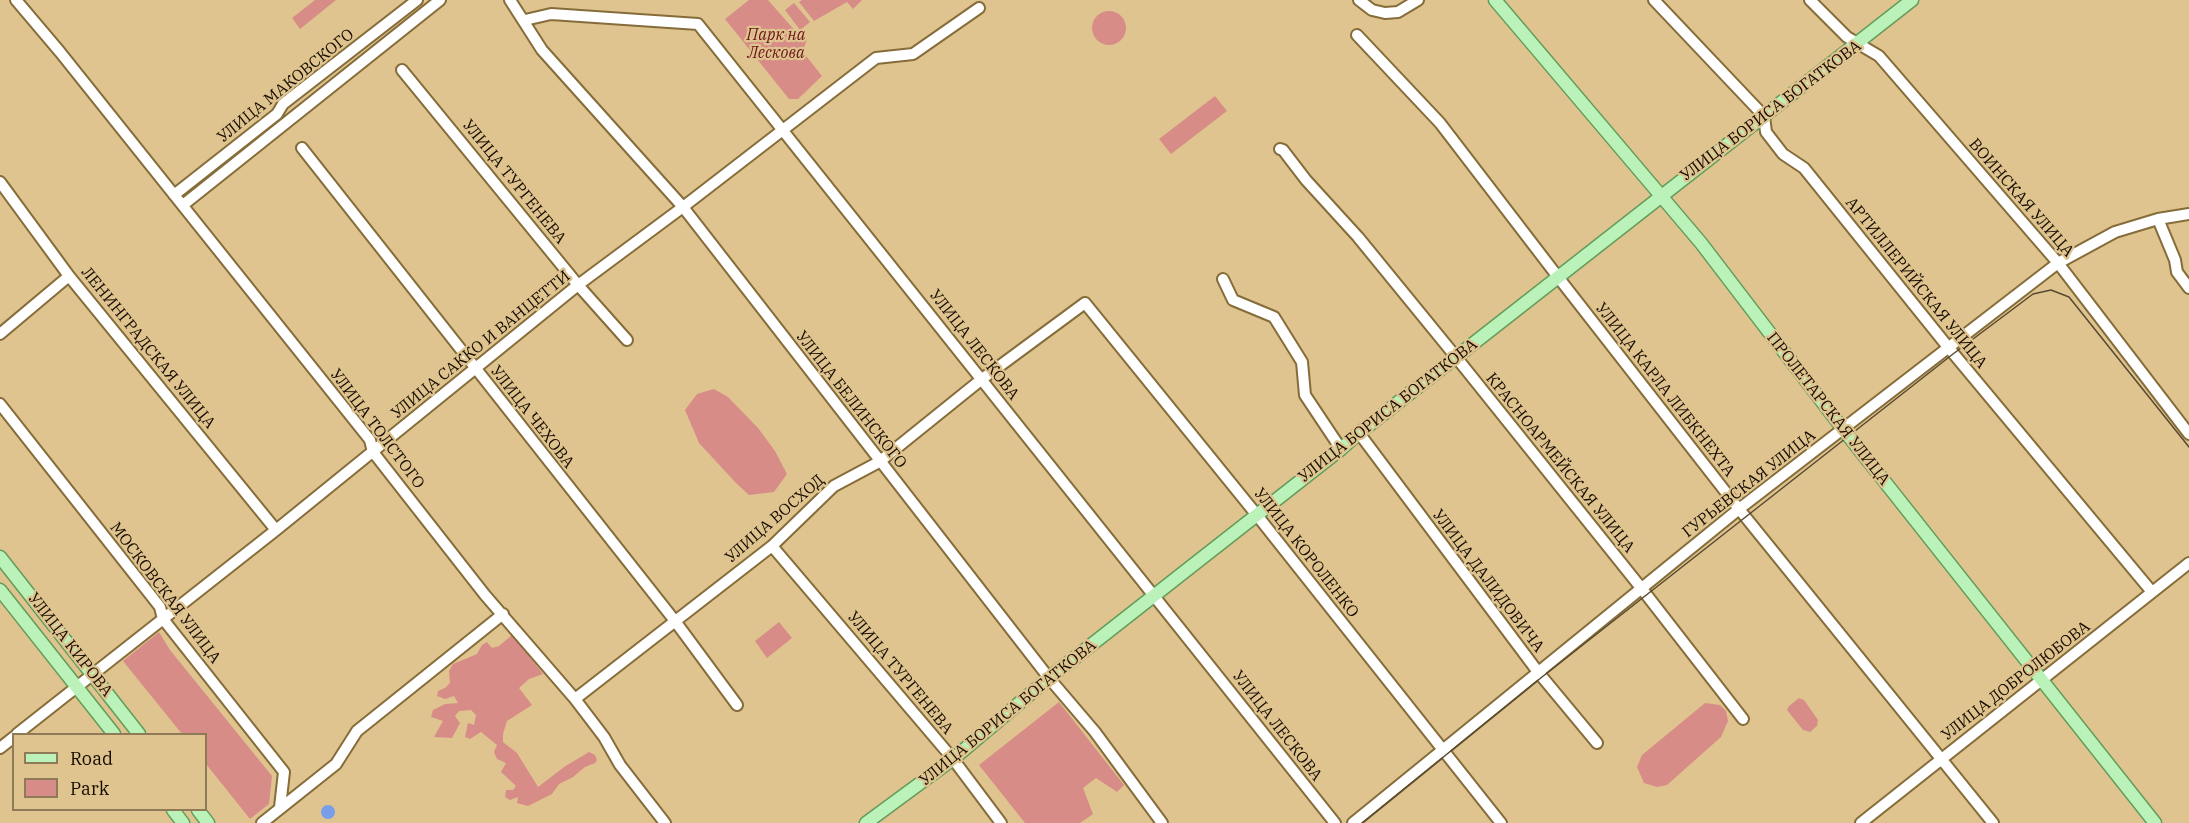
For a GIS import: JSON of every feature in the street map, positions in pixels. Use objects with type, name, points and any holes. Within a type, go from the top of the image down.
[{"type":"main road","name":"ПРОЛЕТАРСКАЯ УЛИЦА","points":[[1495,0],[1662,194],[1843,429],[2155,823]]},
{"type":"main road","name":"УЛИЦА БОРИСА БОГАТКОВА","points":[[866,823],[953,759],[1049,678],[1341,450],[1359,433],[1662,194],[1912,0]]},
{"type":"main road","name":"УЛИЦА КИРОВА","points":[[0,556],[137,733]]},
{"type":"main road","name":"УЛИЦА КИРОВА","points":[[0,590],[112,733]]},
{"type":"main road","points":[[174,811],[183,823]]},
{"type":"main road","points":[[199,811],[208,823]]},
{"type":"street","name":"УЛИЦА ТОЛСТОГО","points":[[16,0],[372,442],[373,452],[485,595],[575,699],[604,737],[620,765],[665,823]]},
{"type":"street","name":"УЛИЦА МАКОВСКОГО","points":[[174,195],[278,114],[283,104],[417,0]]},
{"type":"street","points":[[183,205],[440,0]]},
{"type":"street","name":"УЛИЦА БЕЛИНСКОГО","points":[[510,0],[525,20],[542,50],[683,207],[879,462],[1049,678],[1095,732],[1162,823]]},
{"type":"street","points":[[1359,0],[1372,10],[1385,13],[1398,12],[1418,0]]},
{"type":"street","name":"АРТИЛЛЕРИЙСКАЯ УЛИЦА","points":[[1654,0],[1764,116],[1766,132],[1783,154],[1804,168],[1948,347],[2152,592]]},
{"type":"street","name":"ВОИНСКАЯ УЛИЦА","points":[[1810,0],[1847,38],[1879,56],[2058,264],[2189,434]]},
{"type":"street","name":"УЛИЦА САККО И ВАНЦЕТТИ","points":[[19,733],[113,661],[578,285],[876,58],[914,54],[979,8]]},
{"type":"street","name":"УЛИЦА ЛЕСКОВА","points":[[525,20],[551,14],[698,24],[1335,823]]},
{"type":"street","name":"УЛИЦА КАРЛА ЛИБКНЕХТА","points":[[1357,35],[1440,123],[1739,509],[1993,823]]},
{"type":"street","name":"УЛИЦА ТУРГЕНЕВА","points":[[402,70],[578,285],[627,340]]},
{"type":"street","name":"УЛИЦА ЧЕХОВА","points":[[302,148],[675,621],[737,705]]},
{"type":"street","name":"КРАСНОАРМЕЙСКАЯ УЛИЦА","points":[[1280,149],[1352,230],[1456,357],[1743,719]]},
{"type":"street","name":"ЛЕНИНГРАДСКАЯ УЛИЦА","points":[[0,182],[69,276],[276,530]]},
{"type":"street","name":"ГУРЬЕВСКАЯ УЛИЦА","points":[[1353,823],[1739,509],[2058,264],[2115,232],[2158,219],[2189,214]]},
{"type":"street","points":[[2158,219],[2175,260],[2177,272],[2189,288]]},
{"type":"street","points":[[0,334],[69,276]]},
{"type":"street","points":[[1223,279],[1233,300],[1274,317],[1302,362],[1305,395],[1341,450]]},
{"type":"street","name":"УЛИЦА ВОСХОД","points":[[575,699],[772,546],[834,486],[879,462],[982,379],[1085,303]]},
{"type":"street","name":"УЛИЦА КОРОЛЕНКО","points":[[1085,303],[1257,514],[1501,823]]},
{"type":"street","name":"МОСКОВСКАЯ УЛИЦА","points":[[0,404],[160,607],[163,619],[284,772],[280,807]]},
{"type":"street","name":"УЛИЦА ДАЛИДОВИЧА","points":[[1359,433],[1538,672],[1597,743]]},
{"type":"street","name":"УЛИЦА ТУРГЕНЕВА","points":[[772,546],[953,759],[1001,823]]},
{"type":"street","name":"УЛИЦА ДОБРОЛЮБОВА","points":[[1861,823],[2189,563]]},
{"type":"street","points":[[261,823],[336,764],[357,732],[503,614]]},
{"type":"street","name":"УЛИЦА САККО И ВАНЦЕТТИ","points":[[0,748],[12,738]]},
{"type":"green space","points":[[315,0],[336,0],[300,29],[292,18]]},
{"type":"green space","name":"Парк на Лескова","points":[[749,0],[768,0],[798,34],[803,32],[807,38],[803,52],[822,76],[798,99],[789,99],[725,19]]},
{"type":"green space","points":[[802,0],[862,0],[853,9],[847,2],[814,21],[799,2]]},
{"type":"green space","points":[[794,3],[810,22],[800,30],[785,10]]},
{"type":"green space","points":[[1109,11],[1121,16],[1126,28],[1121,40],[1109,45],[1097,40],[1092,28],[1097,16]]},
{"type":"green space","points":[[1215,96],[1227,111],[1171,154],[1159,139]]},
{"type":"green space","points":[[714,389],[728,397],[758,428],[775,451],[787,474],[774,492],[749,495],[699,443],[685,410],[697,394]]},
{"type":"green space","points":[[779,622],[792,638],[767,658],[755,641]]},
{"type":"green space","points":[[159,632],[170,650],[272,776],[269,804],[250,819],[207,765],[207,733],[181,733],[123,661]]},
{"type":"green space","points":[[512,635],[543,674],[529,679],[519,688],[532,705],[507,721],[503,742],[517,753],[538,787],[589,752],[595,755],[597,760],[559,784],[552,794],[528,806],[517,803],[518,797],[510,800],[505,797],[506,790],[513,790],[516,786],[501,772],[506,763],[497,759],[494,752],[497,745],[481,732],[470,739],[465,737],[468,723],[474,725],[476,715],[471,710],[459,711],[455,716],[460,723],[452,738],[434,737],[443,721],[431,717],[433,710],[445,704],[458,703],[454,696],[445,699],[437,696],[438,691],[450,683],[449,671],[453,664],[477,654],[482,645],[487,642],[492,648],[499,646]]},
{"type":"green space","points":[[1799,698],[1804,700],[1818,720],[1817,726],[1810,732],[1803,730],[1787,710]]},
{"type":"green space","points":[[1059,702],[1124,785],[1117,792],[1096,778],[1083,788],[1093,814],[1080,823],[1025,823],[979,765]]},
{"type":"green space","points":[[1705,703],[1720,705],[1726,711],[1728,721],[1721,737],[1667,785],[1657,787],[1644,783],[1637,767],[1642,755]]},
{"type":"water","points":[[328,805],[333,807],[335,812],[333,817],[328,819],[323,817],[321,812],[323,807]]},
{"type":"tram line","points":[[1362,823],[1542,677],[1953,354],[2033,294],[2051,290],[2069,297],[2189,447]]}]
